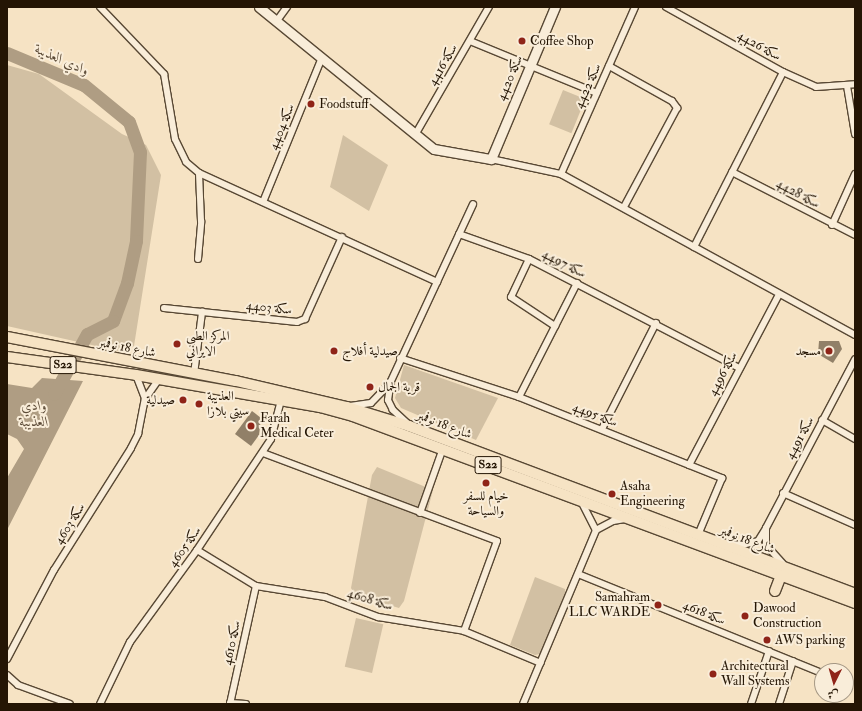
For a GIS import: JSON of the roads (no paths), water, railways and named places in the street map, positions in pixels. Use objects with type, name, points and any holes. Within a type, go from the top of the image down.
[{"type":"main road","name":"شارع 18 نوفمبر","points":[[8,337],[194,374],[347,407],[409,426],[716,543],[855,594]]},
{"type":"main road","name":"شارع 18 نوفمبر","points":[[7,357],[136,375],[281,400],[353,416],[443,448],[855,603]]},
{"type":"main road","points":[[775,591],[781,575]]},
{"type":"street","points":[[100,7],[164,74],[179,150],[186,162],[199,173],[342,237],[437,282]]},
{"type":"street","points":[[259,7],[321,60],[414,135],[434,149],[561,174],[624,207],[855,335]]},
{"type":"street","points":[[276,22],[287,7]]},
{"type":"street","name":"سكة 4416","points":[[414,135],[490,7]]},
{"type":"street","name":"سكة 4420","points":[[491,160],[529,66],[555,7]]},
{"type":"street","name":"سكة 4422","points":[[561,174],[635,7]]},
{"type":"street","name":"سكة 4426","points":[[666,7],[783,72],[816,87],[847,86],[855,84]]},
{"type":"street","points":[[470,41],[597,93]]},
{"type":"street","name":"سكة 4404","points":[[263,202],[321,60]]},
{"type":"street","points":[[609,66],[672,101],[677,108],[624,207]]},
{"type":"street","points":[[694,247],[783,72]]},
{"type":"street","points":[[847,86],[855,134]]},
{"type":"street","name":"سكة 4428","points":[[732,172],[832,225],[855,235]]},
{"type":"street","points":[[198,259],[201,222],[199,173]]},
{"type":"street","points":[[832,225],[855,174]]},
{"type":"street","points":[[409,426],[393,410],[388,400],[391,381],[400,358],[473,204]]},
{"type":"street","name":"سكة 4497","points":[[459,234],[529,259],[656,323],[739,368]]},
{"type":"street","name":"سكة 4403","points":[[164,308],[297,322],[305,319],[342,237]]},
{"type":"street","points":[[529,259],[511,297],[555,326]]},
{"type":"street","points":[[519,397],[577,283]]},
{"type":"street","name":"سكة 4496","points":[[689,465],[779,294]]},
{"type":"street","points":[[194,374],[202,312]]},
{"type":"street","points":[[602,429],[656,323]]},
{"type":"street","name":"سكة 4495","points":[[400,358],[519,397],[722,478],[698,536]]},
{"type":"street","name":"سكة 4491","points":[[716,543],[742,545],[758,540],[766,528],[855,359]]},
{"type":"street","points":[[136,375],[145,399]]},
{"type":"street","name":"سكة 4603","points":[[7,659],[54,570],[131,448],[138,434],[145,399],[158,379]]},
{"type":"street","points":[[347,407],[371,403],[391,381]]},
{"type":"street","name":"سكة 4605","points":[[100,704],[130,642],[197,550],[262,453],[276,425],[281,400]]},
{"type":"street","points":[[822,420],[855,438]]},
{"type":"street","points":[[420,513],[443,448]]},
{"type":"street","points":[[262,453],[340,485],[497,541],[464,631]]},
{"type":"street","points":[[784,493],[855,525]]},
{"type":"street","points":[[578,499],[590,512],[596,530]]},
{"type":"street","points":[[523,704],[596,530],[613,521],[631,520]]},
{"type":"street","points":[[766,528],[766,545],[792,571]]},
{"type":"street","name":"سكة 4608","points":[[197,550],[256,586],[325,597],[378,617],[464,631],[541,663]]},
{"type":"street","name":"سكة 4618","points":[[578,574],[814,670]]},
{"type":"street","name":"سكة 4610","points":[[230,703],[256,586]]},
{"type":"street","points":[[751,704],[769,651]]},
{"type":"street","points":[[779,704],[793,661]]},
{"type":"street","points":[[7,675],[18,685],[70,704]]},
{"type":"street","points":[[230,703],[246,704]]},
{"type":"water","name":"وادي العذيبة","points":[[42,378],[83,381],[7,530],[7,478],[24,449],[17,439],[7,434],[7,384],[32,388]]},
{"type":"waterway","name":"وادي العذيبة","points":[[7,53],[84,85],[129,122],[140,152],[136,241],[127,283],[113,321],[87,334],[54,394]]},
{"type":"place","name":"Coffee Shop","points":[[522,41]]},
{"type":"place","name":"Foodstuff","points":[[311,104]]},
{"type":"place","name":"المركز الطبي الايراني","points":[[177,344]]},
{"type":"place","name":"صيدلية أفلاج","points":[[334,351]]},
{"type":"place","name":"مسجد","points":[[829,351]]},
{"type":"place","name":"قرية الجمال","points":[[370,387]]},
{"type":"place","name":"صيدلية","points":[[183,400]]},
{"type":"place","name":"العذيبة سيتي بلازا","points":[[199,404]]},
{"type":"place","name":"Farah Medical Ceter","points":[[251,426]]},
{"type":"place","name":"خيام للسفر والسياحة","points":[[486,483]]},
{"type":"place","name":"Asaha Engineering","points":[[612,494]]},
{"type":"place","name":"Samahram LLC WARDE","points":[[658,605]]},
{"type":"place","name":"Dawood Construction","points":[[745,616]]},
{"type":"place","name":"AWS parking","points":[[767,640]]},
{"type":"place","name":"Architectural Wall Systems","points":[[713,674]]}]
